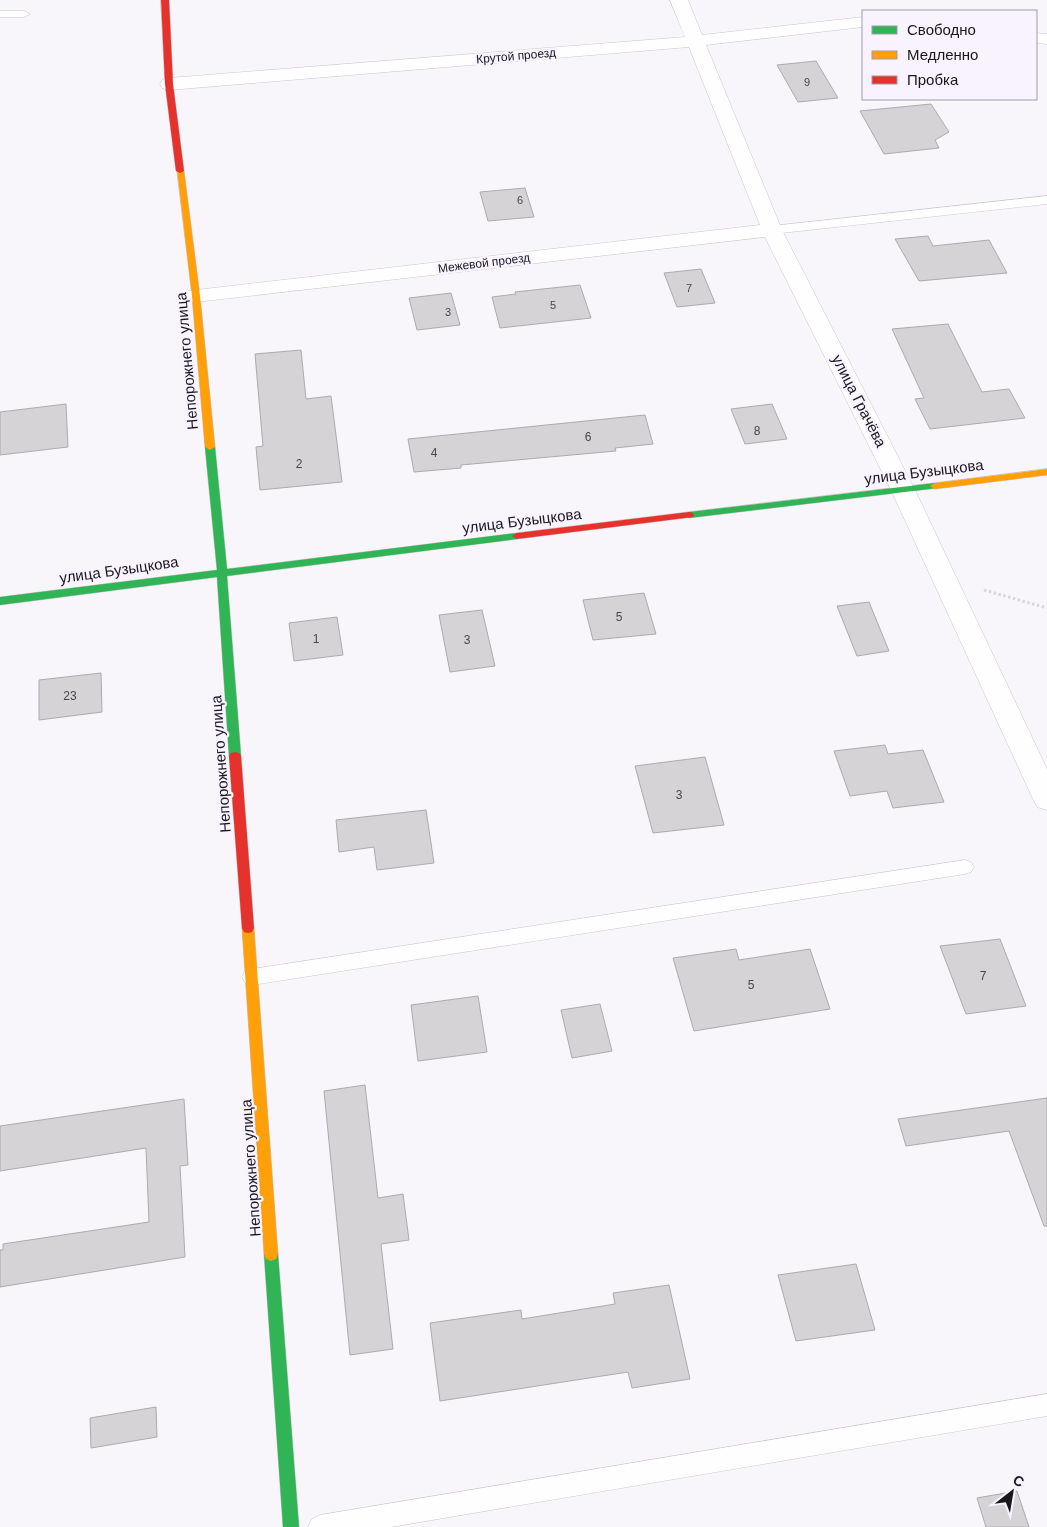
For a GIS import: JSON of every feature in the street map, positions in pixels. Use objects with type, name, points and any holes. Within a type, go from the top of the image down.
[{"type":"street","name":"Непорожнего улица","points":[[165,0],[169,84],[196,296],[222,572],[291,1527]]},
{"type":"street","name":"улица Грачёва","points":[[680,0],[772,230],[904,490],[1047,798]]},
{"type":"street","name":"Крутой проезд","points":[[169,84],[697,41],[862,22]]},
{"type":"street","name":"Межевой проезд","points":[[196,296],[772,230]]},
{"type":"street","name":"улица Бузыцкова","points":[[0,601],[222,572],[1047,472]]},
{"type":"lane","points":[[0,14],[24,14]]},
{"type":"lane","points":[[772,230],[1047,200]]},
{"type":"lane","points":[[252,977],[964,867]]},
{"type":"lane","points":[[320,1527],[1047,1405]]},
{"type":"path","points":[[945,579],[1047,608]]},
{"type":"building","points":[[816,61],[838,98],[798,102],[777,65]]},
{"type":"building","points":[[931,104],[949,132],[935,140],[939,148],[884,154],[860,111]]},
{"type":"building","points":[[525,188],[534,217],[488,221],[480,192]]},
{"type":"building","points":[[928,236],[933,246],[989,240],[1007,273],[919,281],[895,239]]},
{"type":"building","points":[[701,269],[715,303],[677,307],[664,273]]},
{"type":"building","points":[[580,285],[591,318],[500,328],[492,297],[516,294],[515,292]]},
{"type":"building","points":[[451,293],[460,325],[417,330],[409,298]]},
{"type":"building","points":[[948,324],[982,392],[1009,389],[1025,418],[930,429],[915,399],[924,398],[892,329]]},
{"type":"building","points":[[301,350],[306,399],[331,396],[342,482],[260,490],[256,447],[263,446],[255,354]]},
{"type":"building","points":[[66,404],[68,447],[0,455],[0,412]]},
{"type":"building","points":[[772,404],[787,439],[745,444],[731,409]]},
{"type":"building","points":[[645,415],[653,444],[615,448],[616,451],[461,465],[461,468],[414,472],[408,439]]},
{"type":"building","points":[[644,593],[656,634],[593,640],[583,600]]},
{"type":"building","points":[[869,602],[889,651],[857,656],[837,606]]},
{"type":"building","points":[[482,610],[495,666],[450,672],[439,615]]},
{"type":"building","points":[[337,617],[343,655],[294,661],[289,623]]},
{"type":"building","points":[[101,673],[102,712],[39,720],[39,680]]},
{"type":"building","points":[[885,745],[888,754],[923,750],[944,802],[893,808],[887,791],[850,796],[834,751]]},
{"type":"building","points":[[705,757],[724,825],[653,833],[635,766]]},
{"type":"building","points":[[426,810],[434,863],[377,870],[374,847],[339,852],[336,820]]},
{"type":"building","points":[[1000,939],[1026,1006],[966,1014],[940,946]]},
{"type":"building","points":[[736,949],[739,960],[810,949],[830,1009],[694,1031],[673,958]]},
{"type":"building","points":[[478,996],[487,1052],[418,1061],[411,1005]]},
{"type":"building","points":[[600,1004],[612,1051],[572,1058],[561,1010]]},
{"type":"building","points":[[365,1085],[378,1198],[403,1194],[409,1240],[381,1244],[393,1349],[350,1355],[324,1091]]},
{"type":"building","points":[[1047,1098],[1047,1226],[1044,1226],[1009,1131],[906,1146],[898,1119]]},
{"type":"building","points":[[184,1099],[188,1165],[180,1166],[185,1257],[0,1287],[0,1250],[3,1250],[3,1244],[149,1222],[146,1148],[0,1171],[0,1126]]},
{"type":"building","points":[[856,1264],[875,1330],[796,1341],[778,1275]]},
{"type":"building","points":[[669,1285],[690,1379],[632,1388],[628,1372],[440,1401],[430,1323],[521,1310],[522,1319],[615,1304],[613,1293]]},
{"type":"building","points":[[156,1407],[157,1437],[91,1448],[90,1418]]},
{"type":"building","points":[[1017,1491],[1029,1527],[986,1527],[977,1498]]},
{"type":"traffic: fast","points":[[210,447],[222,572],[235,756]]},
{"type":"traffic: fast","points":[[689,515],[935,486]]},
{"type":"traffic: fast","points":[[0,601],[517,536]]},
{"type":"traffic: fast","points":[[271,1254],[291,1527]]},
{"type":"traffic: slow","points":[[180,171],[196,296],[210,447]]},
{"type":"traffic: slow","points":[[935,486],[1047,472]]},
{"type":"traffic: slow","points":[[248,928],[271,1254]]},
{"type":"traffic: jam","points":[[165,0],[169,84],[180,171]]},
{"type":"traffic: jam","points":[[517,536],[689,515]]},
{"type":"traffic: jam","points":[[235,756],[248,928]]}]
